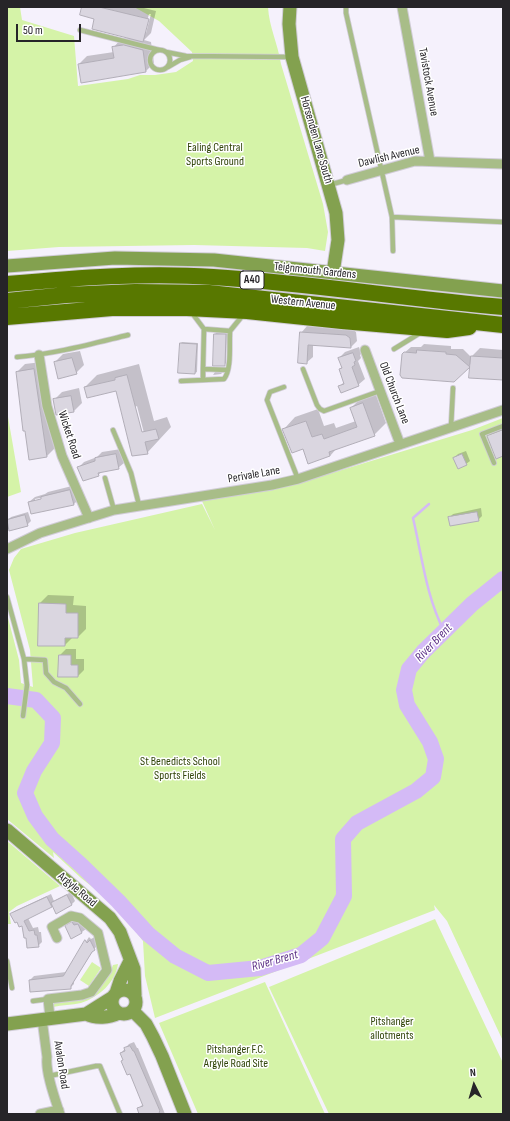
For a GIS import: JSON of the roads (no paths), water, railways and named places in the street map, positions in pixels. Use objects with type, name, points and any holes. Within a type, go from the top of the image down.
[{"type":"highway","name":"Western Avenue","points":[[7,284],[66,278],[133,276],[212,277],[503,307]]},
{"type":"highway","name":"Western Avenue","points":[[7,301],[66,295],[135,292],[209,293],[498,324]]},
{"type":"highway","name":"A40","points":[[7,317],[112,308],[188,308],[247,311],[426,329],[447,330],[498,324]]},
{"type":"main road","name":"Horsenden Lane South","points":[[290,7],[289,29],[292,57],[336,213],[338,240],[333,273]]},
{"type":"main road","name":"Teignmouth Gardens","points":[[7,266],[114,258],[214,260],[503,291]]},
{"type":"main road","name":"Argyle Road","points":[[7,830],[110,918],[120,932],[134,969],[135,995]]},
{"type":"main road","points":[[119,1013],[113,1007],[112,1000],[130,961]]},
{"type":"main road","points":[[7,1024],[86,1014],[119,991],[128,990],[135,995],[136,1004],[133,1011],[128,1014],[119,1013],[112,1017],[92,1017],[86,1014]]},
{"type":"main road","points":[[133,1011],[146,1024],[153,1037],[185,1114]]},
{"type":"street","name":"Tavistock Avenue","points":[[402,7],[430,161]]},
{"type":"street","name":"Dawlish Avenue","points":[[347,180],[415,161],[503,164]]},
{"type":"street","name":"Old Church Lane","points":[[365,350],[400,444]]},
{"type":"street","name":"Wicket Road","points":[[39,355],[47,406],[62,456],[90,518]]},
{"type":"street","name":"Perivale Lane","points":[[7,550],[40,533],[114,510],[272,485],[298,479],[503,410]]},
{"type":"street","points":[[48,999],[82,995],[91,992],[107,970],[98,933],[80,918],[71,916],[52,927],[57,938]]},
{"type":"street","name":"Avalon Road","points":[[48,999],[46,1018],[46,1063],[59,1112]]},
{"type":"street","points":[[40,1114],[59,1112]]},
{"type":"lane","points":[[346,7],[346,13],[392,218],[393,251]]},
{"type":"lane","points":[[80,30],[166,52],[196,56],[292,57]]},
{"type":"lane","points":[[139,45],[148,52],[153,68],[156,69],[163,70],[180,60],[196,56]]},
{"type":"lane","points":[[150,61],[151,54],[159,50]]},
{"type":"lane","points":[[166,52],[170,58],[169,65],[166,68]]},
{"type":"lane","name":"Dawlish Avenue","points":[[329,185],[347,180]]},
{"type":"lane","points":[[392,218],[503,222]]},
{"type":"lane","points":[[188,308],[204,329],[203,380]]},
{"type":"lane","points":[[181,381],[224,379],[228,370],[230,331],[247,311]]},
{"type":"lane","points":[[204,329],[230,331]]},
{"type":"lane","points":[[394,349],[426,329]]},
{"type":"lane","points":[[17,357],[64,351],[128,335]]},
{"type":"lane","points":[[203,369],[228,370]]},
{"type":"lane","points":[[303,369],[317,405],[324,411],[380,391]]},
{"type":"lane","points":[[284,387],[270,392],[267,400],[298,479]]},
{"type":"lane","points":[[451,427],[453,388]]},
{"type":"lane","points":[[494,463],[482,434],[503,426]]},
{"type":"lane","points":[[112,430],[131,473],[139,505]]},
{"type":"lane","points":[[105,478],[114,510]]},
{"type":"lane","points":[[7,597],[24,659],[27,686],[23,716]]},
{"type":"lane","points":[[24,659],[45,660],[46,673],[54,682],[66,688],[80,704]]},
{"type":"lane","points":[[7,961],[12,988]]},
{"type":"lane","points":[[33,1001],[48,999]]},
{"type":"lane","points":[[49,1076],[100,1066],[120,1114]]},
{"type":"waterway","points":[[429,504],[413,518],[425,576],[433,604],[444,631]]},
{"type":"waterway","name":"River Brent","points":[[7,696],[36,700],[53,718],[52,743],[34,771],[25,793],[35,816],[52,839],[118,901],[148,934],[175,956],[208,973],[260,968],[301,955],[322,938],[344,896],[343,839],[357,823],[416,791],[433,777],[436,759],[430,742],[407,705],[404,690],[409,669],[423,652],[472,604],[503,579]]},
{"type":"park label","name":"Ealing Central Sports Ground","points":[[215,155]]},
{"type":"park label","name":"St Benedicts School Sports Fields","points":[[180,769]]},
{"type":"park label","name":"Pitshanger allotments","points":[[392,1029]]},
{"type":"park label","name":"Pitshanger F.C. Argyle Road Site","points":[[236,1057]]}]
